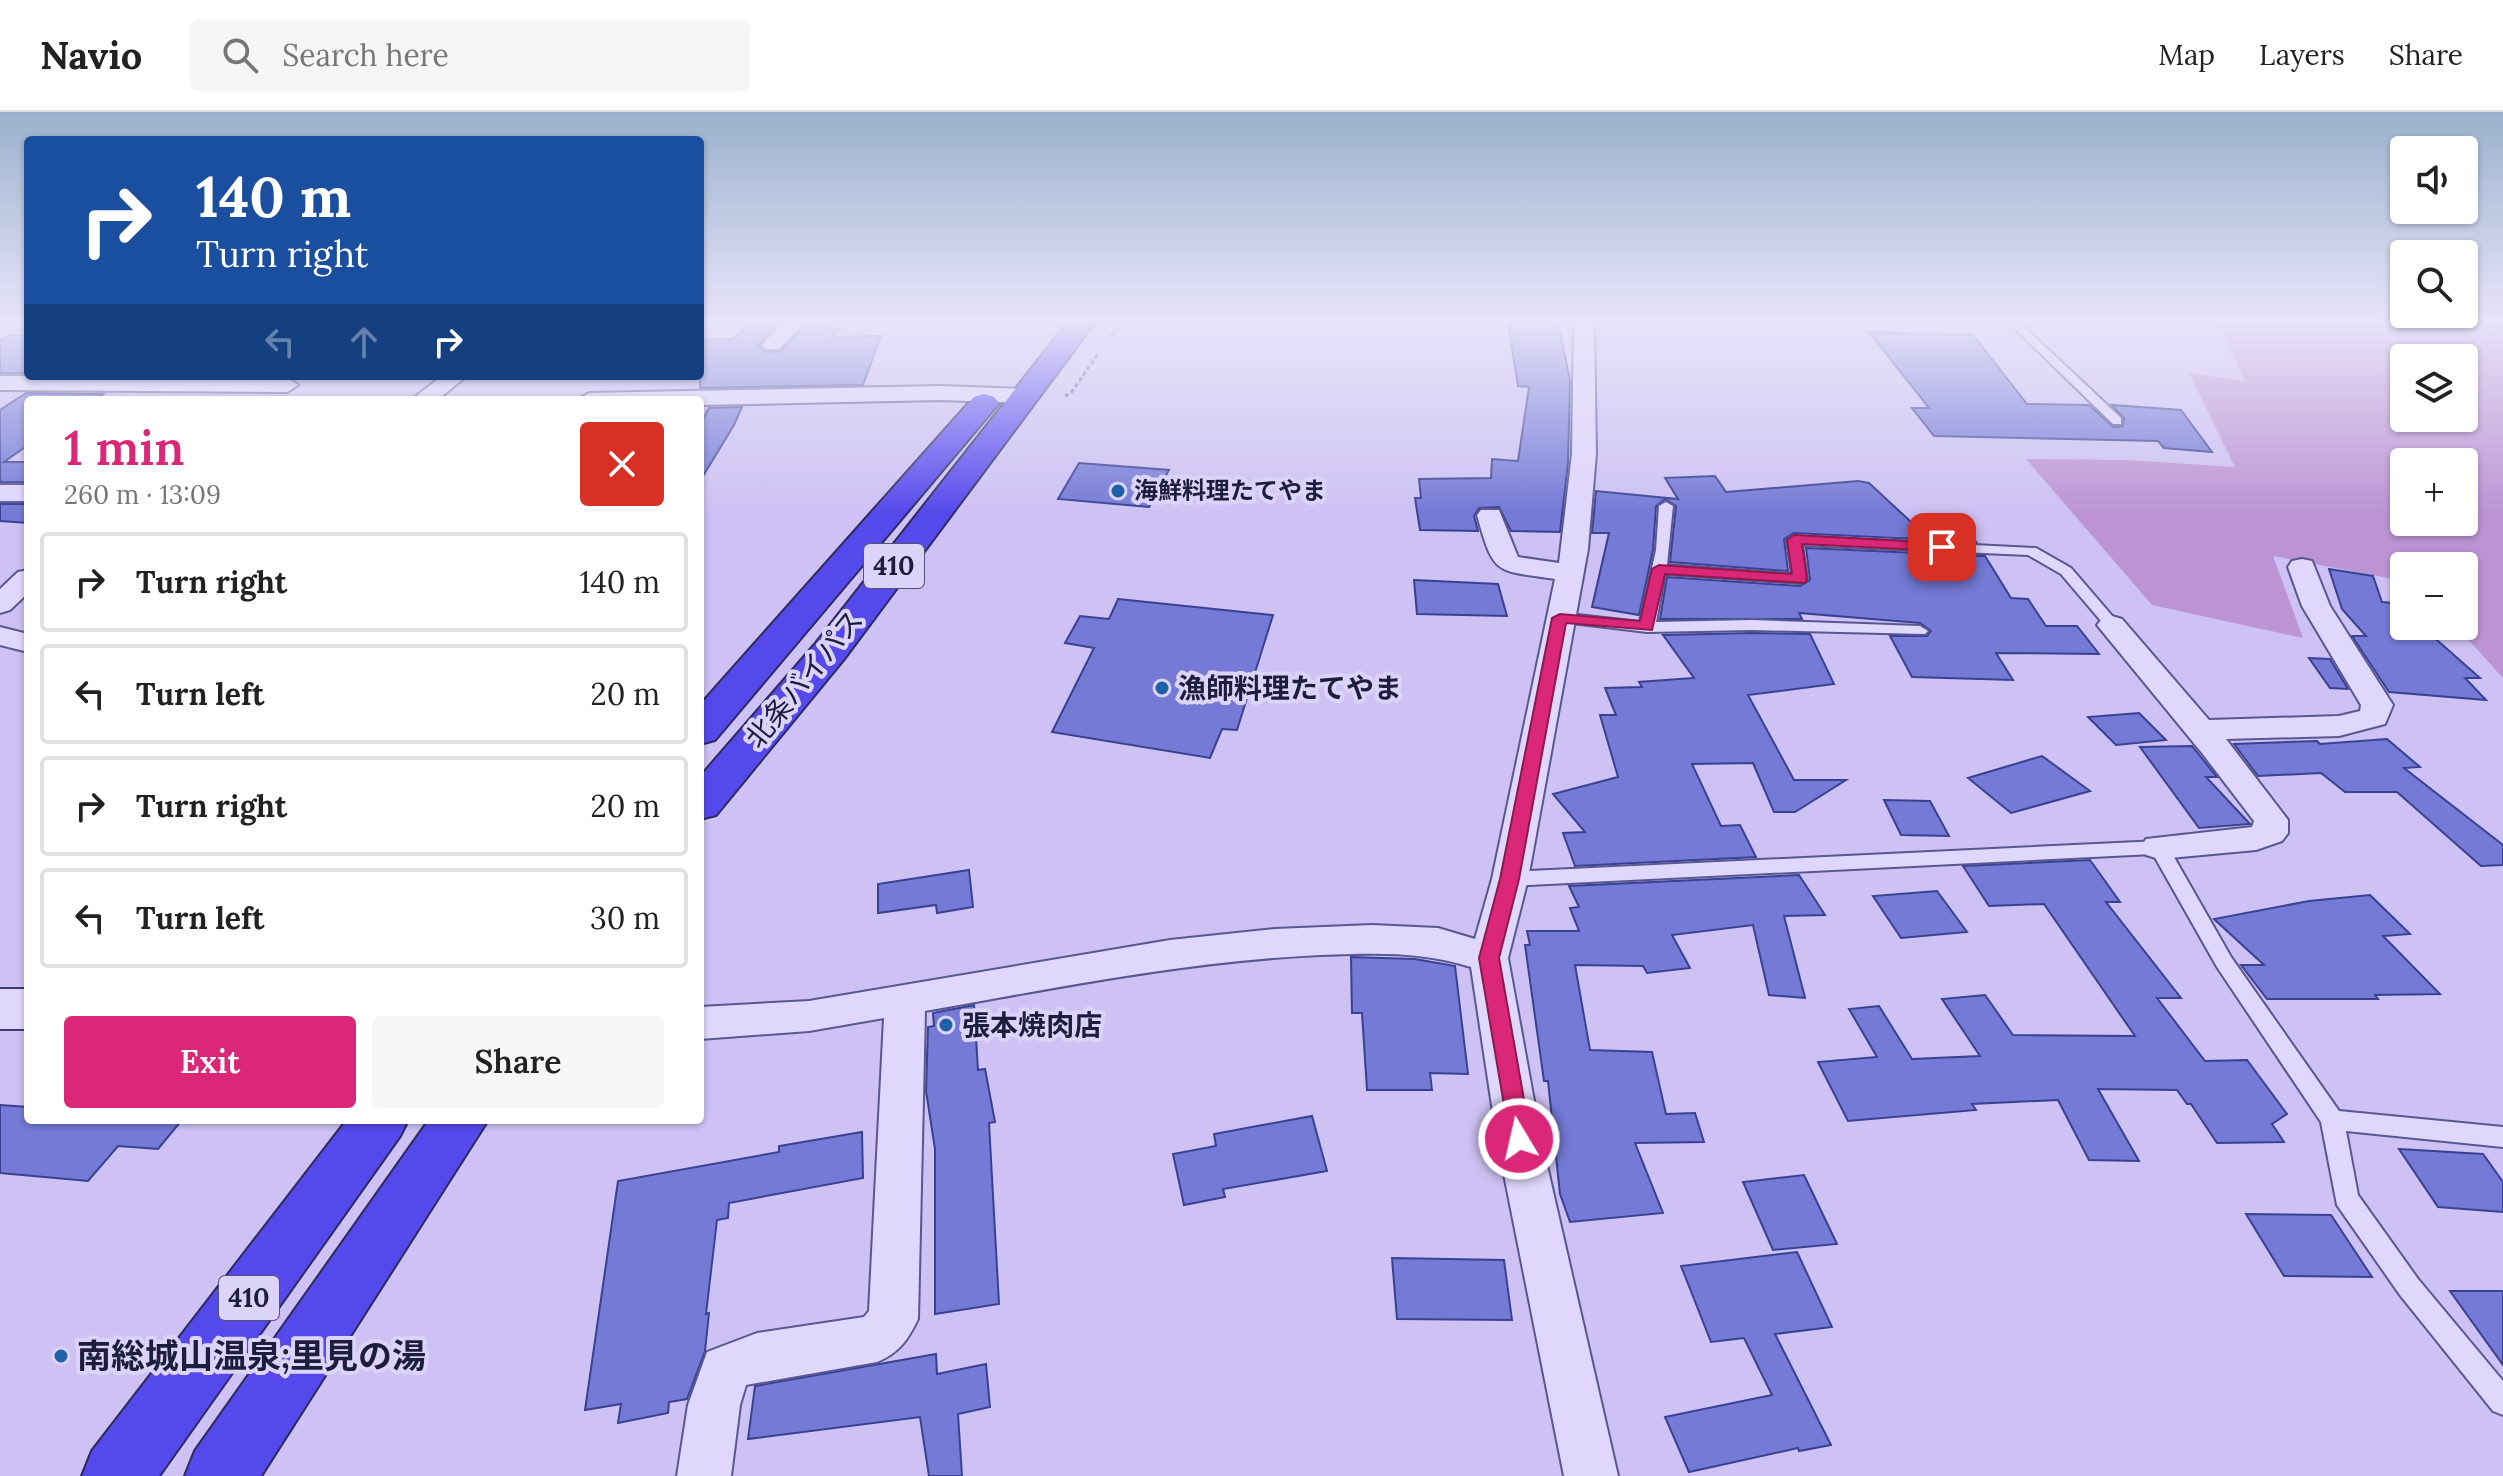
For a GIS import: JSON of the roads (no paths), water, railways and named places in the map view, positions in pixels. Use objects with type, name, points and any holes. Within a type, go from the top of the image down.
[{"type":"highway","name":"北条バイパス","points":[[704,800],[830,651],[1014,386]]},
{"type":"highway","name":"北条バイパス","points":[[704,727],[1017,386]]},
{"type":"highway","name":"410","points":[[117,1476],[377,1124]]},
{"type":"highway","name":"410","points":[[220,1476],[457,1124]]},
{"type":"street","points":[[1584,386],[1584,454],[1575,549],[1510,879],[1489,958],[1519,1139],[1591,1476]]},
{"type":"street","points":[[704,399],[1009,394]]},
{"type":"street","points":[[0,493],[24,493]]},
{"type":"street","points":[[1490,515],[1502,556],[1510,564],[1570,573]]},
{"type":"street","points":[[2200,730],[2339,726],[2374,717],[2377,705],[2316,606],[2302,567]]},
{"type":"street","points":[[0,604],[24,582]]},
{"type":"street","points":[[2112,625],[2271,820],[2270,833],[2256,838],[2159,847]]},
{"type":"street","points":[[0,636],[24,642]]},
{"type":"street","points":[[704,1023],[809,1016],[1170,954],[1275,943],[1372,939],[1438,942],[1489,958]]},
{"type":"street","points":[[704,1476],[714,1405],[725,1369],[757,1357],[877,1338],[893,1319],[905,999]]},
{"type":"street","points":[[0,1009],[24,1009]]},
{"type":"lane","points":[[2080,386],[2117,421]]},
{"type":"lane","points":[[1647,627],[1659,569],[1666,506]]},
{"type":"lane","points":[[1659,569],[1800,579],[1794,540],[2031,551],[2066,571],[2112,625]]},
{"type":"lane","points":[[1560,618],[1647,627],[1752,625],[1920,631]]},
{"type":"lane","points":[[1510,879],[2159,847],[2224,962],[2332,1120],[2346,1198],[2409,1287],[2503,1402]]},
{"type":"lane","points":[[2332,1120],[2503,1137]]},
{"type":"place","name":"海鮮料理たてやま","points":[[1118,491]]},
{"type":"place","name":"漁師料理たてやま","points":[[1162,688]]},
{"type":"place","name":"張本焼肉店","points":[[946,1025]]},
{"type":"place","name":"南総城山温泉;里見の湯","points":[[61,1356]]}]
